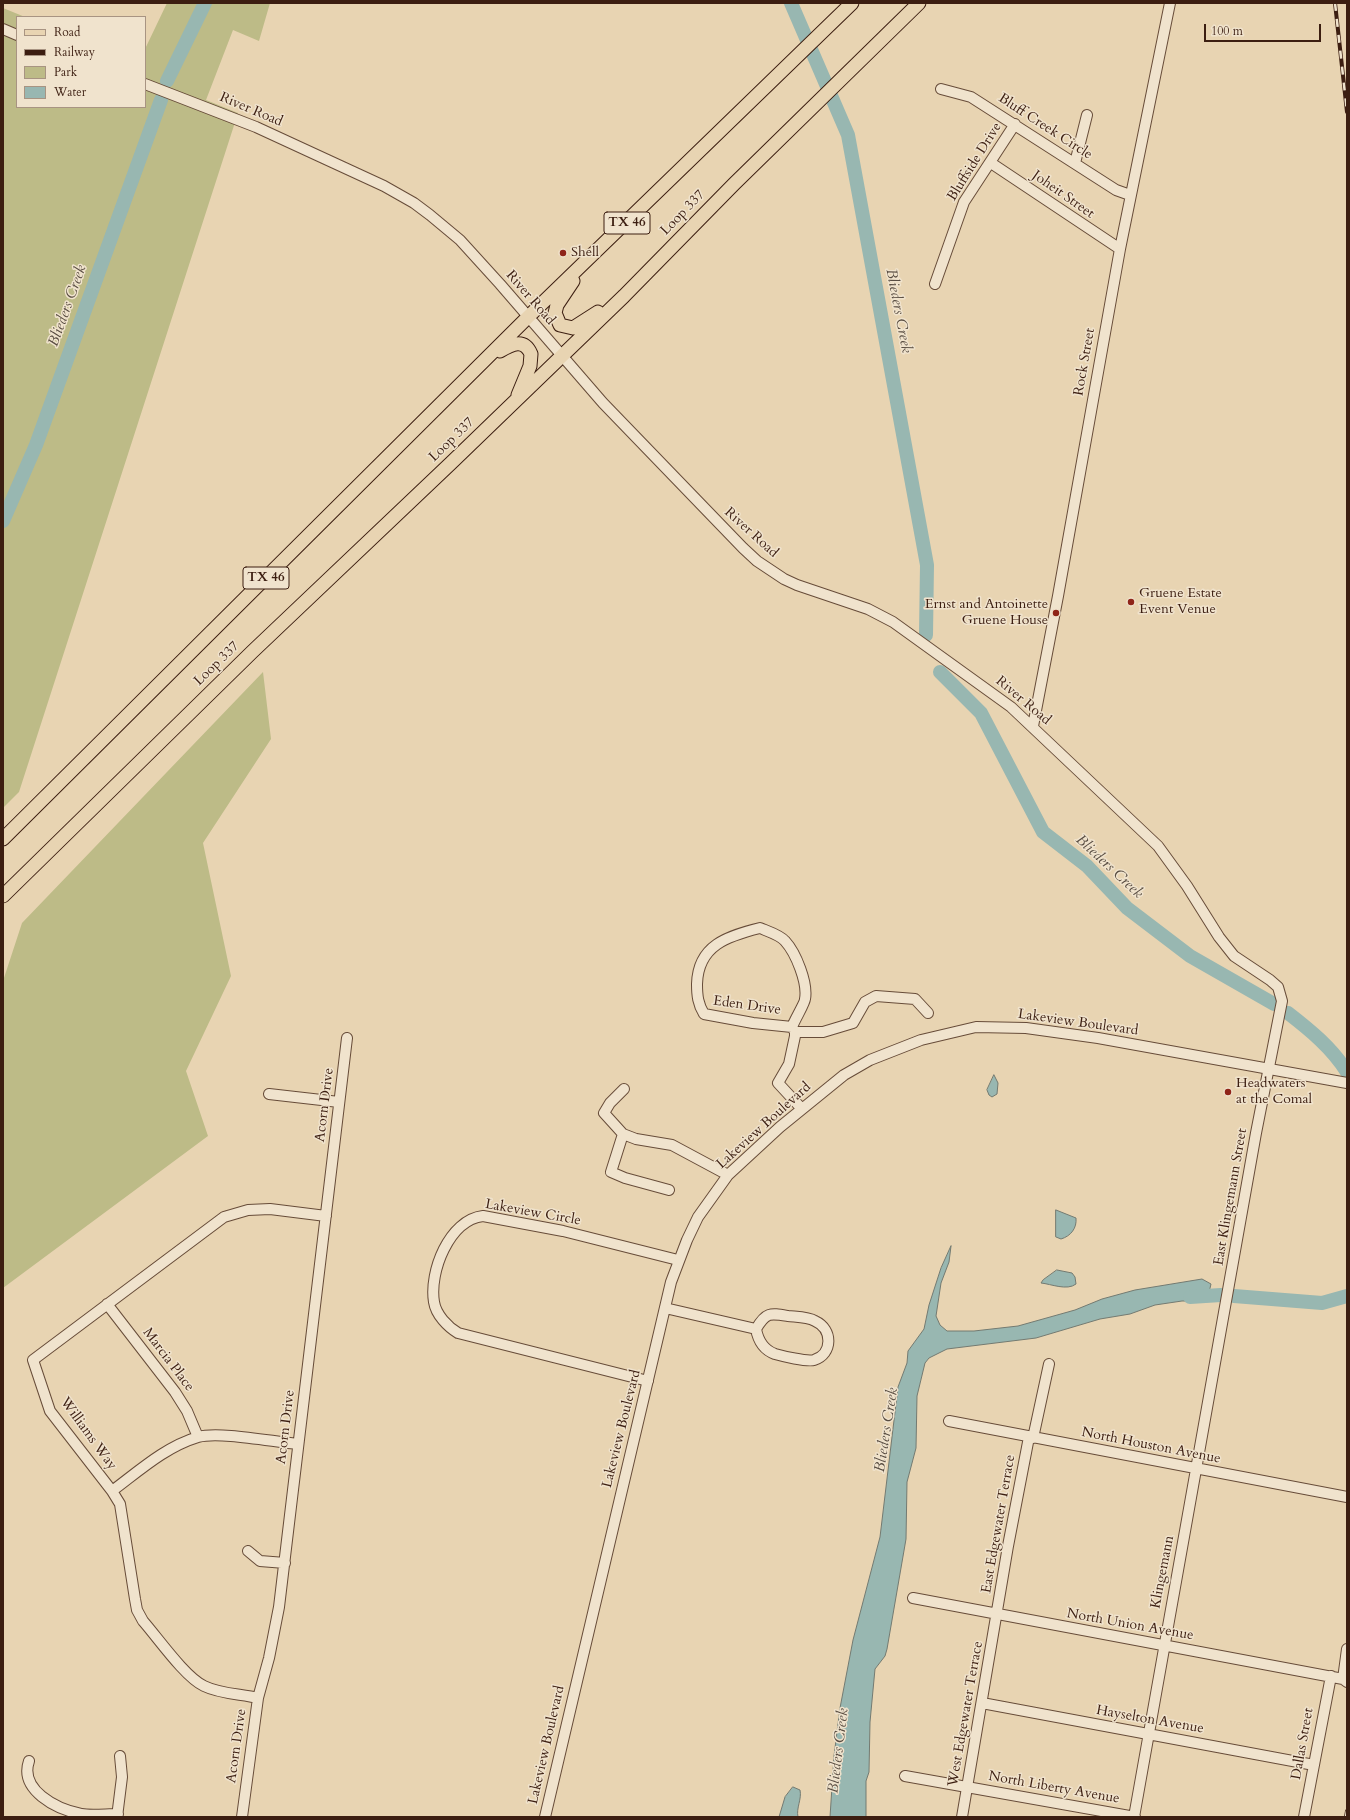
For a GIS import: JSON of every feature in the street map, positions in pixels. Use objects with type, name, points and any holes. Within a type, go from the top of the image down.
[{"type":"main road","name":"Loop 337","points":[[3,896],[301,604],[630,291],[734,184],[919,3]]},
{"type":"main road","name":"Loop 337","points":[[3,840],[528,317],[725,128],[849,6]]},
{"type":"main road","points":[[586,261],[557,305],[555,314],[560,325],[573,328],[630,291]]},
{"type":"main road","points":[[488,357],[513,343],[519,342],[530,350],[532,360],[515,402]]},
{"type":"street","name":"Rock Street","points":[[1033,726],[1130,195],[1170,3]]},
{"type":"street","points":[[3,29],[16,35]]},
{"type":"street","name":"River Road","points":[[146,84],[249,123],[384,186],[410,200],[460,240],[608,409],[757,561],[784,579],[797,585],[868,610],[893,622],[1003,700],[1033,726],[1158,846],[1187,886],[1219,937],[1234,956],[1278,987],[1282,1001],[1269,1068]]},
{"type":"street","name":"Bluff Creek Circle","points":[[941,89],[971,96],[1116,190],[1130,195]]},
{"type":"street","points":[[1075,163],[1087,115]]},
{"type":"street","name":"Bluffside Drive","points":[[934,284],[964,202],[991,163],[1015,124]]},
{"type":"street","name":"Joheit Street","points":[[991,163],[1120,250]]},
{"type":"street","name":"Eden Drive","points":[[802,1109],[778,1083],[789,1064],[794,1029],[797,1014],[806,1000],[805,982],[800,967],[784,940],[760,928],[730,936],[708,951],[700,967],[698,978],[699,1005],[704,1014],[753,1023],[794,1029],[823,1032],[853,1023],[865,1002],[876,996],[915,999],[928,1013]]},
{"type":"street","name":"Lakeview Boulevard","points":[[545,1817],[665,1308],[678,1260],[698,1217],[728,1175],[802,1109],[844,1076],[870,1060],[921,1040],[976,1027],[1007,1027],[1081,1036],[1347,1083]]},
{"type":"street","name":"Acorn Drive","points":[[242,1817],[258,1698],[270,1658],[285,1563],[347,1038]]},
{"type":"street","name":"East Klingemann Street","points":[[1221,1332],[1269,1068]]},
{"type":"street","points":[[624,1089],[614,1098],[604,1113],[623,1134],[672,1145],[728,1175]]},
{"type":"street","points":[[269,1094],[339,1102]]},
{"type":"street","points":[[623,1134],[611,1172],[626,1178],[669,1190]]},
{"type":"street","name":"Williams Way","points":[[258,1698],[203,1686],[192,1678],[143,1621],[137,1610],[120,1504],[112,1491],[50,1411],[32,1360],[224,1217],[248,1210],[270,1209],[326,1216]]},
{"type":"street","name":"Lakeview Circle","points":[[648,1381],[458,1333],[452,1330],[442,1319],[434,1304],[435,1277],[450,1238],[460,1227],[472,1219],[483,1216],[563,1231],[678,1260]]},
{"type":"street","name":"Marcia Place","points":[[108,1304],[178,1396],[198,1437]]},
{"type":"street","points":[[665,1308],[756,1329]]},
{"type":"street","points":[[773,1314],[815,1320],[827,1333],[830,1341],[825,1352],[819,1358],[811,1361],[775,1354],[767,1350],[757,1336],[756,1329],[762,1319],[773,1314]]},
{"type":"street","name":"Klingemann","points":[[1134,1817],[1150,1734],[1163,1645],[1221,1332]]},
{"type":"street","name":"East Edgewater Terrace","points":[[998,1616],[1008,1546],[1031,1437],[1049,1364]]},
{"type":"street","name":"North Houston Avenue","points":[[949,1421],[1197,1467],[1219,1473],[1347,1497]]},
{"type":"street","points":[[112,1491],[162,1454],[198,1437],[225,1436],[298,1444]]},
{"type":"street","points":[[248,1551],[260,1561],[285,1563]]},
{"type":"street","name":"North Union Avenue","points":[[913,1598],[998,1616],[1346,1679]]},
{"type":"street","name":"West Edgewater Terrace","points":[[962,1817],[998,1616]]},
{"type":"street","points":[[1346,1679],[1347,1649]]},
{"type":"street","name":"Dallas Street","points":[[1304,1817],[1331,1676]]},
{"type":"street","name":"Hayselton Avenue","points":[[982,1704],[1314,1765]]},
{"type":"street","points":[[29,1761],[26,1770],[28,1781],[41,1796],[53,1805],[80,1814],[118,1816],[122,1777],[120,1756]]},
{"type":"street","name":"North Liberty Avenue","points":[[906,1776],[1134,1817]]},
{"type":"green space","points":[[167,3],[270,3],[259,41],[233,30],[206,100],[238,113],[19,792],[3,808],[3,8],[23,16],[16,16],[16,108],[146,108],[146,47]]},
{"type":"green space","points":[[263,672],[271,739],[203,843],[231,976],[186,1071],[208,1136],[3,1288],[3,981],[22,923]]},
{"type":"water","points":[[994,1075],[998,1083],[997,1094],[992,1097],[989,1095],[987,1090]]},
{"type":"water","points":[[1056,1210],[1076,1218],[1073,1231],[1068,1236],[1061,1239],[1056,1237]]},
{"type":"water","points":[[951,1246],[949,1262],[941,1283],[936,1316],[940,1325],[947,1331],[974,1331],[1018,1326],[1075,1310],[1102,1299],[1135,1290],[1202,1279],[1211,1284],[1207,1301],[1182,1301],[1155,1305],[1130,1314],[1100,1319],[1036,1338],[947,1349],[929,1358],[925,1363],[917,1396],[916,1448],[907,1482],[906,1539],[887,1649],[885,1656],[875,1669],[870,1722],[869,1772],[866,1781],[866,1817],[830,1817],[834,1756],[840,1708],[853,1640],[880,1537],[898,1387],[907,1363],[908,1351],[924,1329],[929,1305],[941,1268]]},
{"type":"water","points":[[1057,1270],[1072,1273],[1075,1277],[1076,1284],[1064,1287],[1041,1283]]},
{"type":"water","points":[[793,1787],[800,1790],[798,1817],[779,1817],[785,1797]]},
{"type":"waterway","name":"Blieders Creek","points":[[167,81],[205,3]]},
{"type":"waterway","name":"Blieders Creek","points":[[791,3],[848,135],[927,565],[926,635]]},
{"type":"waterway","name":"Blieders Creek","points":[[3,521],[36,445],[161,100]]},
{"type":"waterway","name":"Blieders Creek","points":[[940,672],[981,713],[1043,832],[1087,866],[1127,908],[1190,956],[1274,1004]]},
{"type":"waterway","name":"Blieders Creek","points":[[1288,1013],[1328,1047],[1347,1072]]},
{"type":"waterway","name":"Blieders Creek","points":[[1190,1297],[1221,1295]]},
{"type":"waterway","name":"Blieders Creek","points":[[1234,1296],[1322,1303],[1347,1296]]},
{"type":"railway","points":[[1335,3],[1347,112]]},
{"type":"railway","points":[[1346,1817],[1347,1811]]},
{"type":"place","name":"Shell","points":[[563,253]]},
{"type":"place","name":"Gruene Estate Event Venue","points":[[1131,602]]},
{"type":"place","name":"Ernst and Antoinette Gruene House","points":[[1056,613]]},
{"type":"place","name":"Headwaters at the Comal","points":[[1228,1092]]}]
